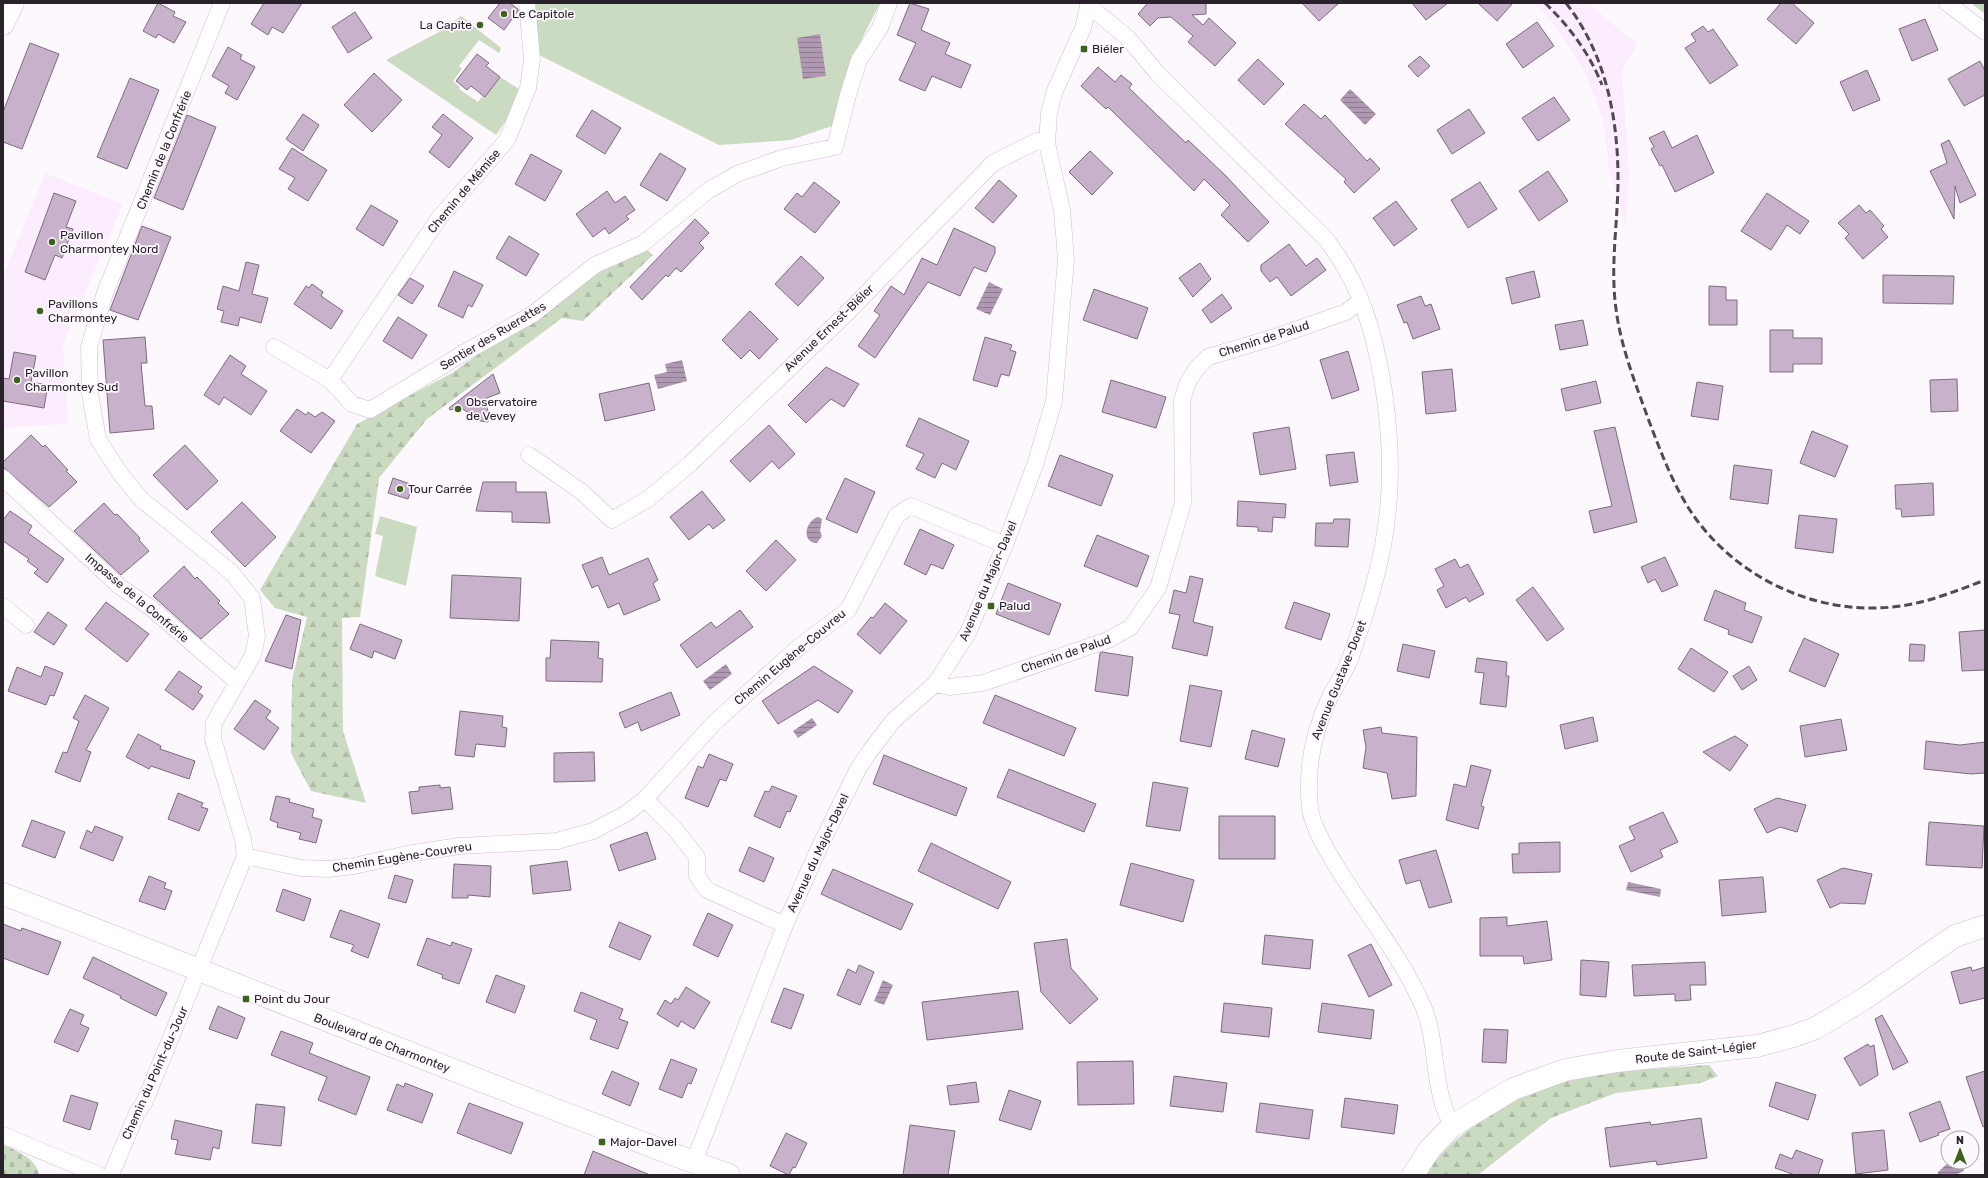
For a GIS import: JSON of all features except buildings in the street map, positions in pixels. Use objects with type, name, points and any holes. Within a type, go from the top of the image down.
[{"type":"street","points":[[3,24],[13,3]]},
{"type":"street","name":"Chemin de la Confrérie","points":[[222,3],[105,293],[89,347],[90,394],[98,439],[119,472],[141,499],[231,572],[252,598],[257,636],[253,655],[237,682]]},
{"type":"street","name":"Chemin de Mémise","points":[[330,380],[438,218],[507,140],[528,88],[532,59],[527,3]]},
{"type":"street","name":"Sentier des Ruerettes","points":[[330,380],[352,404],[370,410],[462,354],[533,314],[594,265],[642,244],[709,190],[737,174],[782,158],[834,147],[848,95],[860,60],[880,28],[889,3]]},
{"type":"street","points":[[1947,3],[1985,32]]},
{"type":"street","points":[[1089,4],[1128,38],[1158,74],[1326,239],[1347,271],[1360,301]]},
{"type":"street","name":"Avenue du Major-Davel","points":[[691,1169],[785,925],[819,848],[858,768],[893,721],[935,684],[968,633],[1005,545],[1036,462],[1054,400],[1066,258],[1062,210],[1047,143],[1049,113],[1054,94],[1083,28],[1089,4]]},
{"type":"street","name":"Avenue Ernest-Biéler","points":[[529,455],[582,492],[612,520],[648,499],[690,464],[848,312],[993,163],[1037,141],[1047,143]]},
{"type":"street","name":"Chemin de Palud","points":[[935,684],[949,687],[983,683],[1108,640],[1131,627],[1158,588],[1183,503],[1182,400],[1188,382],[1197,368],[1208,357],[1272,338],[1346,312],[1360,301]]},
{"type":"street","name":"Avenue Gustave-Doret","points":[[1360,301],[1367,319],[1381,373],[1388,425],[1390,461],[1387,525],[1380,562],[1349,663],[1321,719],[1311,753],[1309,772],[1310,811],[1327,852],[1399,962],[1423,1007],[1430,1029],[1443,1104],[1452,1126]]},
{"type":"street","points":[[274,347],[330,380]]},
{"type":"street","name":"Impasse de la Confrérie","points":[[3,478],[119,586],[151,608],[237,682]]},
{"type":"street","name":"Chemin Eugène-Couvreu","points":[[245,856],[301,868],[328,869],[354,866],[407,854],[459,846],[557,841],[594,831],[646,800],[714,723],[795,651],[848,610],[897,516],[911,506],[1005,545]]},
{"type":"street","points":[[3,606],[26,625]]},
{"type":"street","points":[[198,970],[245,856],[242,839],[213,739],[214,723],[237,682]]},
{"type":"street","points":[[646,800],[674,828],[697,857],[697,876],[707,890],[785,925]]},
{"type":"street","name":"Boulevard de Charmontey","points":[[3,894],[160,954],[556,1111],[691,1169],[729,1175]]},
{"type":"street","name":"Route de Saint-Légier","points":[[1414,1175],[1429,1150],[1452,1126],[1513,1090],[1565,1070],[1617,1061],[1757,1046],[1794,1036],[1816,1028],[1864,999],[1955,936],[1985,926]]},
{"type":"street","name":"Chemin du Point-du-Jour","points":[[111,1175],[137,1113],[145,1101],[198,970]]},
{"type":"street","points":[[3,1135],[99,1175]]},
{"type":"shaded area","points":[[1533,3],[1589,3],[1638,44],[1622,71],[1629,173],[1626,226],[1609,169],[1603,120],[1586,75],[1562,36],[1545,14]]},
{"type":"shaded area","points":[[820,34],[826,76],[803,79],[797,38]]},
{"type":"shaded area","points":[[1350,89],[1376,114],[1365,125],[1340,100]]},
{"type":"shaded area","name":"Pavillons Charmontey","points":[[45,173],[123,204],[63,344],[68,424],[11,427],[3,431],[3,277]]},
{"type":"shaded area","points":[[989,282],[1003,289],[990,315],[976,309]]},
{"type":"shaded area","points":[[682,360],[687,381],[658,389],[654,375],[667,372],[665,364]]},
{"type":"shaded area","points":[[818,517],[822,519],[820,531],[822,536],[817,543],[809,540],[807,532],[810,523]]},
{"type":"shaded area","points":[[726,664],[732,674],[710,690],[703,681]]},
{"type":"shaded area","points":[[812,718],[817,725],[798,738],[793,731]]},
{"type":"shaded area","points":[[1628,882],[1661,889],[1660,897],[1626,890]]},
{"type":"shaded area","points":[[883,980],[893,985],[884,1005],[874,1001]]},
{"type":"shaded area","points":[[1940,1170],[1964,1171],[1955,1175],[1938,1175],[1938,1172]]},
{"type":"green space","points":[[534,3],[880,3],[857,49],[832,126],[791,140],[719,145],[539,55]]},
{"type":"green space","points":[[1971,3],[1985,3],[1985,14]]},
{"type":"green space","points":[[461,16],[501,48],[499,53],[479,40],[459,66],[462,69],[453,81],[460,87],[459,89],[478,102],[483,95],[485,97],[500,77],[519,89],[509,116],[496,135],[386,60],[439,32]]},
{"type":"green space","points":[[644,247],[653,255],[583,321],[562,318],[427,419],[379,478],[360,617],[342,618],[343,731],[366,803],[311,791],[291,753],[292,680],[307,617],[275,608],[260,590],[357,424],[452,373],[595,271]]},
{"type":"green space","points":[[380,516],[417,527],[406,586],[375,576],[383,536],[375,534]]},
{"type":"green space","points":[[1709,1065],[1718,1076],[1701,1083],[1616,1093],[1551,1118],[1478,1175],[1426,1175],[1442,1153],[1477,1123],[1504,1106],[1532,1093],[1560,1083],[1617,1072]]},
{"type":"green space","points":[[3,1145],[20,1152],[30,1160],[37,1169],[39,1175],[3,1175]]},
{"type":"railway","points":[[1545,3],[1562,21],[1585,51],[1602,85]]},
{"type":"railway","points":[[1566,3],[1591,43],[1600,64],[1612,109],[1618,179],[1614,293],[1621,338],[1649,421],[1675,484],[1688,508],[1716,542],[1738,562],[1763,578],[1790,592],[1818,601],[1847,607],[1877,608],[1907,605],[1937,598],[1985,580]]},
{"type":"place","name":"Le Capitole","points":[[504,14]]},
{"type":"place","name":"La Capite","points":[[480,25]]},
{"type":"place","name":"Biéler","points":[[1084,49]]},
{"type":"place","name":"Pavillon Charmontey Nord","points":[[52,242]]},
{"type":"place","name":"Pavillons Charmontey","points":[[40,311]]},
{"type":"place","name":"Pavillon Charmontey Sud","points":[[17,380]]},
{"type":"place","name":"Observatoire de Vevey","points":[[458,409]]},
{"type":"place","name":"Tour Carrée","points":[[400,489]]},
{"type":"place","name":"Palud","points":[[991,606]]},
{"type":"place","name":"Point du Jour","points":[[246,999]]},
{"type":"place","name":"Major-Davel","points":[[602,1142]]}]
